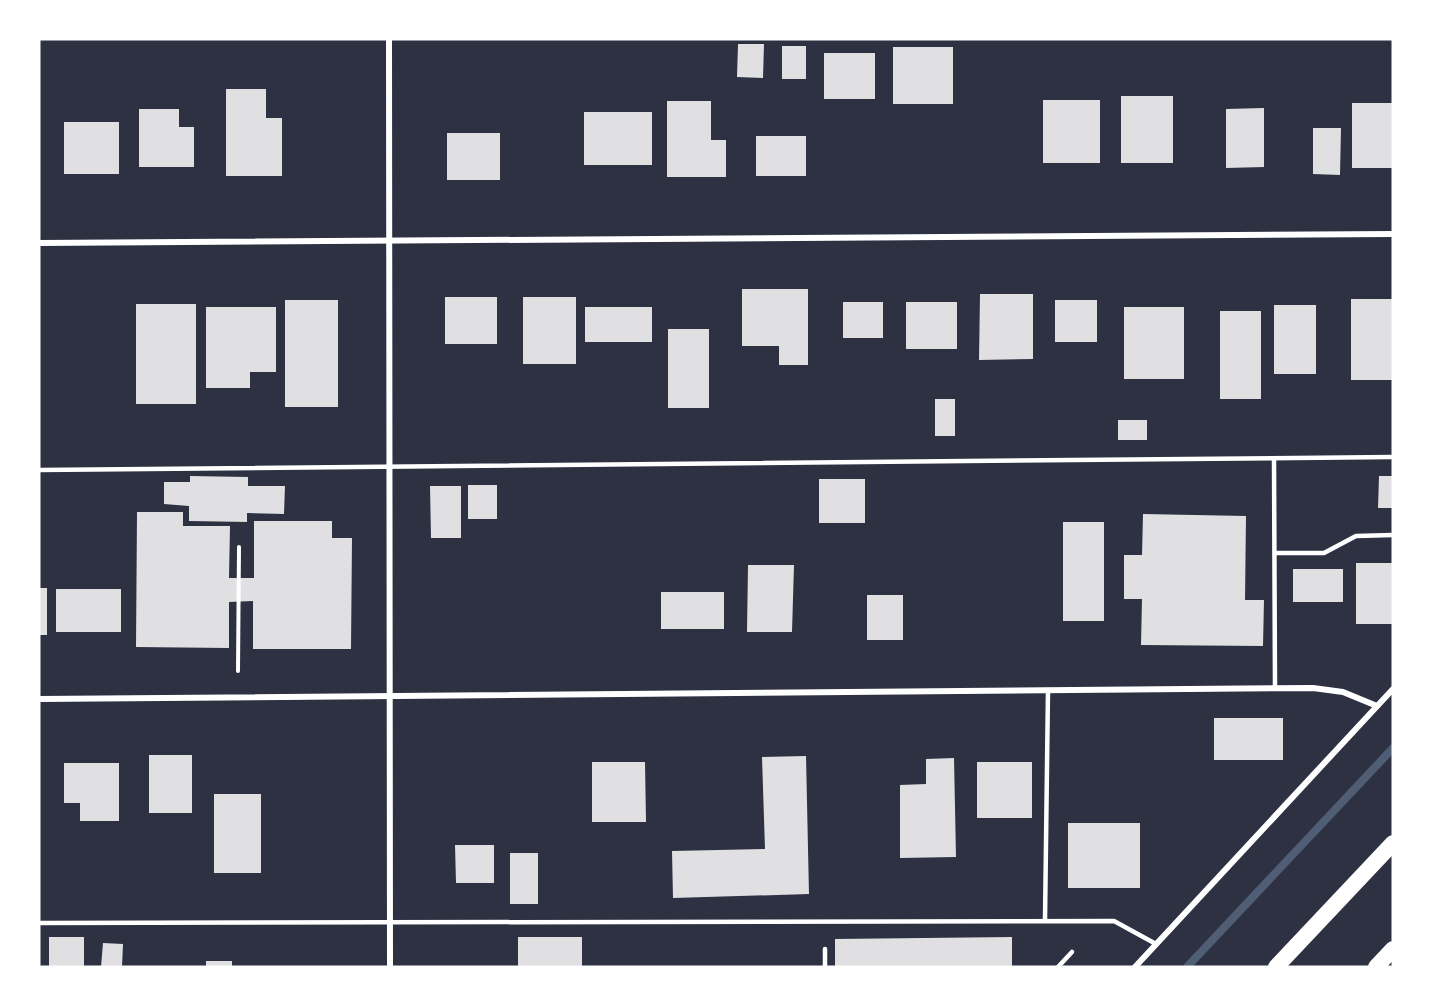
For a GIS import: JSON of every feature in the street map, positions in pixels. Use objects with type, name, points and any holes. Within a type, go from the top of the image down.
[{"type":"highway","points":[[1276,967],[1393,843]]},
{"type":"highway","points":[[1376,967],[1393,949]]},
{"type":"street","points":[[388,39],[390,967]]},
{"type":"street","points":[[39,243],[1393,234]]},
{"type":"street","points":[[39,699],[1313,688],[1343,692],[1377,706]]},
{"type":"street","points":[[1134,967],[1393,689]]},
{"type":"lane","points":[[39,470],[1393,457]]},
{"type":"lane","points":[[1274,459],[1275,688]]},
{"type":"lane","points":[[1275,553],[1324,553],[1356,536],[1393,535]]},
{"type":"lane","points":[[1045,920],[1048,690]]},
{"type":"lane","points":[[39,923],[1114,921],[1156,944]]},
{"type":"lane","points":[[825,949],[825,967]]},
{"type":"lane","points":[[1058,967],[1072,952]]},
{"type":"path","points":[[238,671],[239,547]]},
{"type":"building","points":[[738,44],[764,44],[763,78],[737,77]]},
{"type":"building","points":[[782,46],[806,46],[806,79],[782,79]]},
{"type":"building","points":[[893,47],[953,47],[953,104],[893,104]]},
{"type":"building","points":[[824,53],[875,53],[875,99],[824,99]]},
{"type":"building","points":[[226,89],[266,89],[266,118],[282,118],[282,176],[226,176]]},
{"type":"building","points":[[1121,96],[1173,96],[1173,163],[1121,163]]},
{"type":"building","points":[[1043,100],[1100,100],[1100,163],[1043,163]]},
{"type":"building","points":[[667,101],[711,101],[711,140],[726,140],[726,177],[667,177]]},
{"type":"building","points":[[1352,103],[1393,103],[1393,168],[1352,168]]},
{"type":"building","points":[[1264,108],[1264,167],[1226,168],[1226,109]]},
{"type":"building","points":[[139,109],[179,109],[179,127],[194,127],[194,167],[139,167]]},
{"type":"building","points":[[584,112],[652,112],[652,165],[584,165]]},
{"type":"building","points":[[64,122],[119,122],[119,174],[64,174]]},
{"type":"building","points":[[1313,128],[1341,128],[1340,175],[1313,174]]},
{"type":"building","points":[[447,133],[500,133],[500,180],[447,180]]},
{"type":"building","points":[[756,136],[806,136],[806,176],[756,176]]},
{"type":"building","points":[[742,289],[808,289],[808,365],[779,365],[779,346],[742,346]]},
{"type":"building","points":[[980,294],[1033,294],[1033,359],[979,360]]},
{"type":"building","points":[[445,297],[497,297],[497,344],[445,344]]},
{"type":"building","points":[[523,297],[576,297],[576,364],[523,364]]},
{"type":"building","points":[[1351,299],[1393,299],[1393,380],[1351,380]]},
{"type":"building","points":[[285,300],[338,300],[338,407],[285,407]]},
{"type":"building","points":[[1055,300],[1097,300],[1097,342],[1055,342]]},
{"type":"building","points":[[843,302],[883,302],[883,338],[843,338]]},
{"type":"building","points":[[906,302],[957,302],[957,349],[906,349]]},
{"type":"building","points":[[136,304],[196,304],[196,404],[136,404]]},
{"type":"building","points":[[1274,305],[1316,305],[1316,374],[1274,374]]},
{"type":"building","points":[[206,307],[276,307],[276,372],[250,372],[250,388],[206,388]]},
{"type":"building","points":[[585,307],[652,307],[652,342],[585,342]]},
{"type":"building","points":[[1124,307],[1184,307],[1184,379],[1124,379]]},
{"type":"building","points":[[1220,311],[1261,311],[1261,399],[1220,399]]},
{"type":"building","points":[[668,329],[709,329],[709,408],[668,408]]},
{"type":"building","points":[[935,399],[955,399],[955,436],[935,436]]},
{"type":"building","points":[[1118,420],[1147,420],[1147,440],[1118,440]]},
{"type":"building","points":[[190,476],[248,477],[248,486],[285,486],[284,514],[247,513],[247,522],[189,521],[189,506],[164,504],[164,482],[190,482]]},
{"type":"building","points":[[1379,476],[1393,476],[1393,508],[1378,508]]},
{"type":"building","points":[[819,479],[865,479],[865,523],[819,523]]},
{"type":"building","points":[[468,485],[497,485],[497,519],[468,519]]},
{"type":"building","points":[[430,486],[461,486],[461,538],[431,538]]},
{"type":"building","points":[[137,512],[183,512],[183,526],[230,526],[229,578],[254,578],[254,521],[332,521],[332,538],[352,538],[351,649],[253,649],[253,601],[229,602],[229,648],[136,647]]},
{"type":"building","points":[[1143,514],[1246,516],[1245,600],[1264,600],[1263,646],[1141,645],[1142,599],[1124,599],[1124,555],[1142,555]]},
{"type":"building","points":[[1063,522],[1104,522],[1104,621],[1063,621]]},
{"type":"building","points":[[1356,563],[1393,563],[1393,624],[1356,624]]},
{"type":"building","points":[[748,565],[794,565],[792,632],[747,632]]},
{"type":"building","points":[[1293,569],[1343,569],[1343,602],[1293,602]]},
{"type":"building","points":[[39,588],[47,588],[47,635],[39,635]]},
{"type":"building","points":[[56,589],[121,589],[121,632],[56,632]]},
{"type":"building","points":[[661,592],[724,592],[724,629],[661,629]]},
{"type":"building","points":[[867,595],[903,595],[903,640],[867,640]]},
{"type":"building","points":[[1214,718],[1283,718],[1283,760],[1214,760]]},
{"type":"building","points":[[149,755],[192,755],[192,813],[149,813]]},
{"type":"building","points":[[806,756],[809,894],[673,898],[672,851],[765,849],[762,757]]},
{"type":"building","points":[[954,758],[956,857],[900,858],[900,785],[926,784],[926,759]]},
{"type":"building","points":[[592,762],[645,762],[646,822],[592,822]]},
{"type":"building","points":[[977,762],[1032,762],[1032,818],[977,818]]},
{"type":"building","points":[[64,763],[119,763],[119,821],[80,821],[80,803],[64,803]]},
{"type":"building","points":[[214,794],[261,794],[261,873],[214,873]]},
{"type":"building","points":[[1068,823],[1140,823],[1140,888],[1068,888]]},
{"type":"building","points":[[455,845],[494,845],[494,883],[456,883]]},
{"type":"building","points":[[510,853],[538,853],[538,904],[510,904]]},
{"type":"building","points":[[49,937],[84,937],[84,967],[49,967]]},
{"type":"building","points":[[518,937],[582,937],[582,967],[518,967]]},
{"type":"building","points":[[1012,937],[1012,967],[835,967],[835,939]]},
{"type":"building","points":[[103,943],[123,944],[122,967],[101,967]]},
{"type":"building","points":[[206,961],[232,961],[232,967],[206,967]]},
{"type":"waterway","points":[[1187,967],[1393,748]]}]
